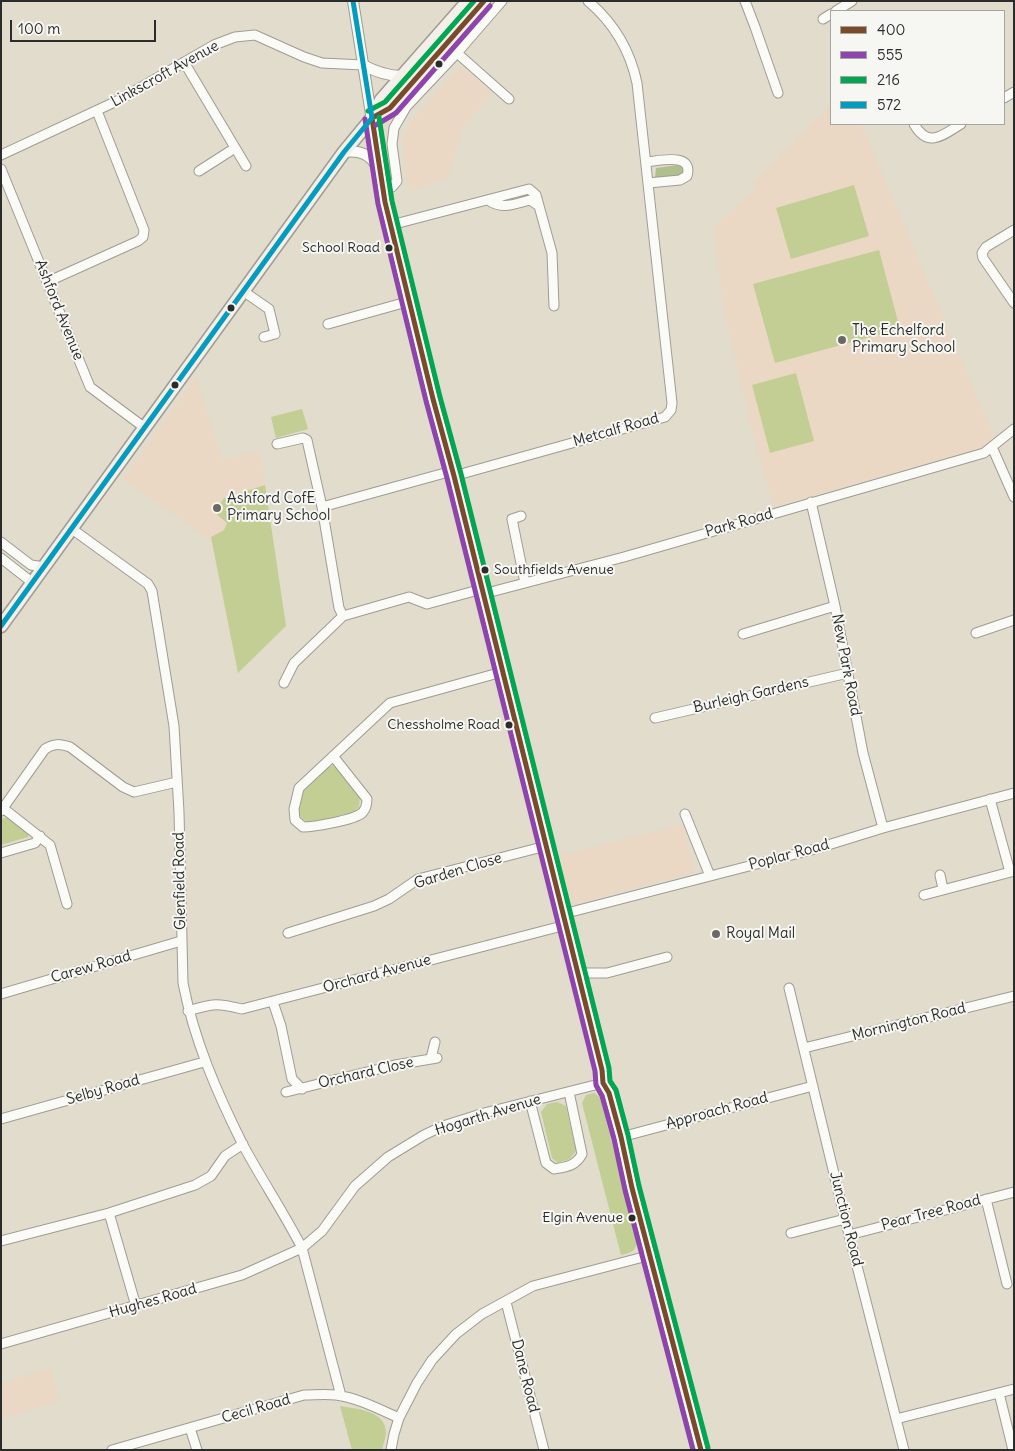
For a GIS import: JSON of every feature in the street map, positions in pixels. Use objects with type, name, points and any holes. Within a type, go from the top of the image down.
[{"type":"main road","points":[[1,626],[344,152],[372,118],[381,100],[459,7],[468,1]]},
{"type":"main road","points":[[372,118],[390,108],[484,1]]},
{"type":"street","points":[[353,1],[380,173],[391,225],[602,1070],[603,1083],[609,1093],[621,1137],[632,1188],[701,1450]]},
{"type":"street","points":[[383,189],[392,187],[396,181],[392,144],[394,128],[406,108],[502,1]]},
{"type":"street","name":"Metcalf Road","points":[[322,506],[665,417],[671,410],[672,403],[637,83],[627,49],[617,32],[588,1]]},
{"type":"street","points":[[745,1],[778,93]]},
{"type":"street","points":[[838,10],[852,1]]},
{"type":"street","name":"Linkscroft Avenue","points":[[1,155],[97,112],[214,45],[235,37],[255,35],[322,63],[363,65]]},
{"type":"street","points":[[457,53],[509,99]]},
{"type":"street","points":[[184,62],[246,166]]},
{"type":"street","points":[[363,65],[376,72],[390,76],[402,76]]},
{"type":"street","points":[[47,282],[138,242],[143,236],[144,230],[97,112]]},
{"type":"street","points":[[915,125],[920,134],[929,138],[938,138],[959,125]]},
{"type":"street","points":[[200,171],[235,148]]},
{"type":"street","points":[[344,152],[366,154],[372,159],[380,173]]},
{"type":"street","points":[[646,162],[682,160],[689,170],[687,176],[680,180],[648,183]]},
{"type":"street","name":"Ashford Avenue","points":[[1,169],[90,387],[145,428]]},
{"type":"street","points":[[391,225],[488,200],[496,206],[530,200],[539,206],[552,253],[554,306]]},
{"type":"street","points":[[1014,230],[986,247],[982,253],[1014,303]]},
{"type":"street","points":[[243,291],[268,308],[275,334],[264,337]]},
{"type":"street","points":[[328,324],[410,301]]},
{"type":"street","name":"Park Road","points":[[482,592],[525,583],[624,557],[984,453],[1014,429]]},
{"type":"street","points":[[276,444],[302,438],[307,440],[322,506],[338,608],[342,616]]},
{"type":"street","points":[[992,447],[1014,497]]},
{"type":"street","name":"New Park Road","points":[[811,502],[835,606],[863,753],[883,828]]},
{"type":"street","points":[[521,516],[512,519],[525,583]]},
{"type":"street","name":"Glenfield Road","points":[[72,529],[148,584],[152,591],[174,726],[178,782],[183,983],[188,1011],[204,1062],[243,1144],[302,1248]]},
{"type":"street","points":[[1,542],[31,565],[44,567]]},
{"type":"street","points":[[1,558],[33,583]]},
{"type":"street","points":[[284,683],[294,663],[342,616],[409,597],[427,604],[482,592]]},
{"type":"street","points":[[742,634],[835,606]]},
{"type":"street","points":[[976,633],[1014,620]]},
{"type":"street","points":[[334,756],[367,799],[366,808],[360,815],[304,827],[295,820],[294,809],[299,788],[390,703],[502,672]]},
{"type":"street","name":"Burleigh Gardens","points":[[655,718],[848,673]]},
{"type":"street","points":[[67,904],[50,845],[2,809],[45,749],[51,745],[62,744],[70,747],[123,788],[134,792],[178,782]]},
{"type":"street","name":"Poplar Road","points":[[563,914],[815,849],[883,828],[1014,793]]},
{"type":"street","points":[[924,895],[1012,872],[990,799]]},
{"type":"street","points":[[686,814],[710,876]]},
{"type":"street","points":[[1,853],[35,843],[40,836]]},
{"type":"street","name":"Garden Close","points":[[288,933],[374,906],[389,899],[418,879],[546,846]]},
{"type":"street","points":[[940,875],[943,889]]},
{"type":"street","name":"Orchard Avenue","points":[[188,1011],[207,1005],[221,1004],[242,1009],[273,1002],[566,925]]},
{"type":"street","name":"Carew Road","points":[[1,994],[181,941]]},
{"type":"street","points":[[578,973],[607,973],[667,957]]},
{"type":"street","name":"Junction Road","points":[[789,988],[904,1450]]},
{"type":"street","name":"Mornington Road","points":[[804,1048],[1014,996]]},
{"type":"street","name":"Orchard Close","points":[[273,1002],[281,1026],[292,1079],[302,1089]]},
{"type":"street","name":"Orchard Close","points":[[286,1092],[396,1065],[434,1058],[435,1042]]},
{"type":"street","name":"Selby Road","points":[[1,1119],[204,1062]]},
{"type":"street","name":"Hogarth Avenue","points":[[302,1248],[322,1231],[355,1186],[388,1157],[443,1126],[484,1113],[603,1083]]},
{"type":"street","name":"Approach Road","points":[[621,1137],[813,1086]]},
{"type":"street","points":[[530,1101],[546,1163],[554,1169],[567,1167],[578,1161],[582,1154],[569,1092]]},
{"type":"street","points":[[1,1241],[109,1212],[201,1183],[211,1176],[225,1156],[243,1144]]},
{"type":"street","name":"Pear Tree Road","points":[[849,1235],[1014,1192]]},
{"type":"street","points":[[986,1199],[1007,1284]]},
{"type":"street","points":[[109,1212],[136,1306]]},
{"type":"street","points":[[791,1233],[845,1219]]},
{"type":"street","points":[[302,1248],[342,1396]]},
{"type":"street","name":"Hughes Road","points":[[1,1344],[242,1275],[302,1248]]},
{"type":"street","points":[[391,1450],[400,1418],[417,1383],[432,1360],[456,1334],[482,1314],[533,1286],[651,1255]]},
{"type":"street","name":"Dane Road","points":[[506,1302],[544,1450]]},
{"type":"street","points":[[896,1419],[1014,1390]]},
{"type":"street","points":[[999,1393],[1013,1450]]},
{"type":"street","name":"Cecil Road","points":[[112,1450],[304,1395],[325,1394],[342,1396],[376,1407],[400,1418]]},
{"type":"street","points":[[190,1428],[197,1450]]},
{"type":"shaded area","points":[[460,66],[492,94],[461,129],[449,177],[409,192],[402,142],[408,126]]},
{"type":"shaded area","name":"The Echelford Primary School","points":[[830,105],[830,125],[861,125],[994,437],[981,448],[774,506],[752,431],[723,303],[714,227],[757,187],[754,182]]},
{"type":"shaded area","name":"Ashford CofE Primary School","points":[[196,378],[222,460],[260,451],[286,626],[238,673],[211,537],[207,539],[123,479]]},
{"type":"shaded area","points":[[683,824],[695,872],[573,904],[559,856]]},
{"type":"shaded area","points":[[51,1368],[59,1400],[1,1419],[1,1383]]},
{"type":"green space","points":[[679,165],[683,167],[684,175],[659,180],[655,178],[656,168]]},
{"type":"green space","points":[[854,185],[869,236],[791,259],[776,208]]},
{"type":"green space","points":[[879,250],[900,329],[775,363],[753,284]]},
{"type":"green space","points":[[796,373],[814,441],[770,453],[752,385]]},
{"type":"green space","points":[[302,409],[308,429],[276,438],[271,417]]},
{"type":"green space","points":[[265,485],[286,626],[238,673],[211,537],[224,530],[227,523],[214,512],[224,498]]},
{"type":"green space","points":[[335,765],[360,797],[359,807],[354,812],[310,823],[303,819],[299,812],[301,796],[313,779],[328,767]]},
{"type":"green space","points":[[8,817],[29,833],[28,837],[1,845],[1,819]]},
{"type":"green space","points":[[595,1093],[600,1098],[638,1240],[633,1251],[621,1255],[582,1103],[586,1095]]},
{"type":"green space","points":[[557,1102],[566,1106],[576,1151],[570,1159],[558,1163],[552,1158],[541,1112],[547,1104]]},
{"type":"green space","points":[[340,1406],[369,1412],[381,1420],[385,1426],[386,1434],[382,1450],[352,1450]]},
{"type":"transit line","name":"572","points":[[353,1],[372,118]]},
{"type":"transit line","name":"216","points":[[368,111],[385,102],[474,1]]},
{"type":"transit line","name":"400","points":[[372,118],[390,108],[484,1]]},
{"type":"transit line","name":"555","points":[[376,125],[396,113],[490,6]]},
{"type":"transit line","name":"216","points":[[379,117],[392,201],[440,397],[461,474],[609,1068],[610,1081],[616,1090],[639,1186],[708,1448]]},
{"type":"transit line","name":"400","points":[[372,118],[385,202],[433,399],[454,476],[602,1070],[603,1083],[609,1093],[621,1137],[632,1188],[701,1450]]},
{"type":"transit line","name":"572","points":[[1,626],[344,152],[372,118]]},
{"type":"transit line","name":"555","points":[[365,119],[378,204],[426,401],[447,478],[595,1071],[596,1085],[602,1096],[614,1139],[625,1190],[693,1450]]},
{"type":"place","name":"School Road","points":[[389,248]]},
{"type":"place","name":"The Echelford Primary School","points":[[842,340]]},
{"type":"place","name":"Ashford CofE Primary School","points":[[217,508]]},
{"type":"place","name":"Southfields Avenue","points":[[485,570]]},
{"type":"place","name":"Chessholme Road","points":[[509,725]]},
{"type":"place","name":"Royal Mail","points":[[716,934]]},
{"type":"place","name":"Elgin Avenue","points":[[632,1218]]}]
